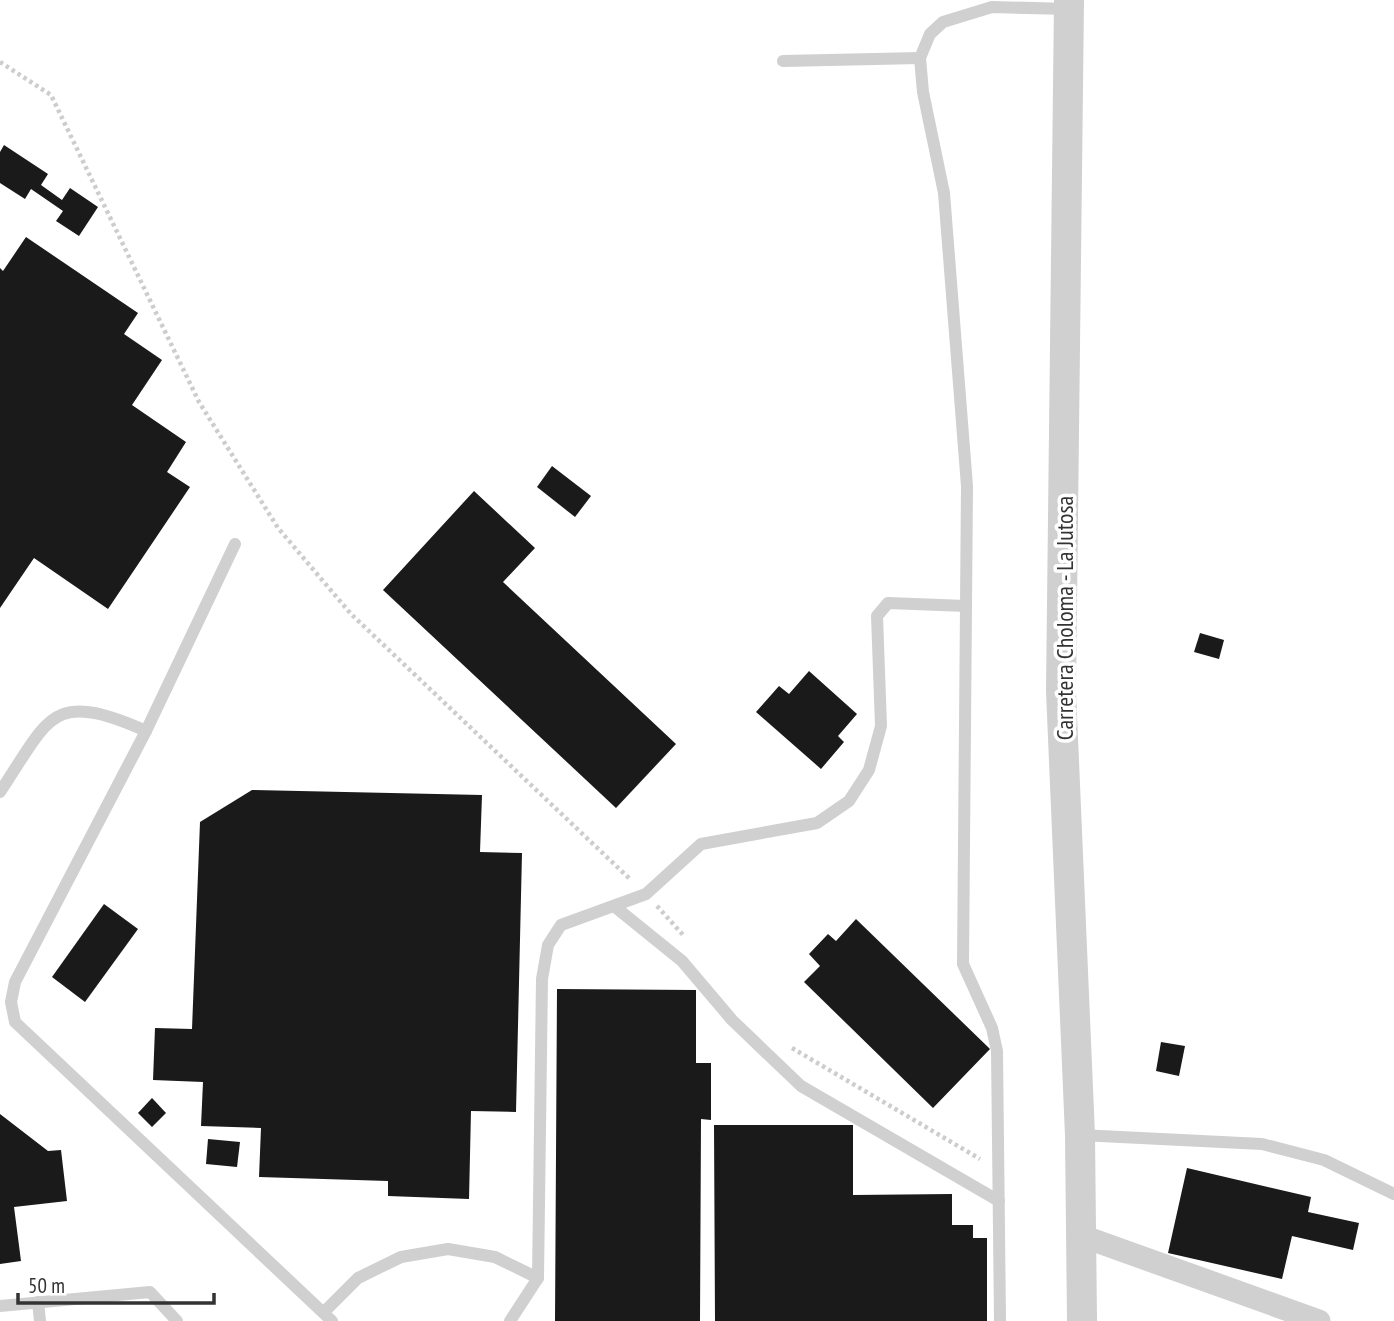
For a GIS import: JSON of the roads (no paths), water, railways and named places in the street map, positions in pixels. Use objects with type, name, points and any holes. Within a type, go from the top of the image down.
[{"type":"street","name":"Carretera Choloma - La Jutosa","points":[[1069,4],[1061,691],[1080,1135],[1082,1321]]},
{"type":"street","points":[[1082,1236],[1319,1321]]},
{"type":"lane","points":[[1000,1321],[997,1051],[992,1028],[963,964],[967,486],[944,193],[923,92],[920,58],[930,34],[943,22],[992,7],[1069,4]]},
{"type":"lane","points":[[783,61],[920,58]]},
{"type":"lane","points":[[235,544],[146,730],[15,982],[11,1002],[15,1022],[328,1316],[358,1278],[401,1257],[448,1250],[495,1257],[538,1278]]},
{"type":"lane","points":[[510,1321],[538,1278],[542,979],[548,945],[561,925],[646,894],[701,844],[817,823],[849,801],[869,770],[881,726],[877,616],[888,603],[966,606]]},
{"type":"lane","points":[[0,792],[46,723],[73,709],[107,713],[146,730]]},
{"type":"lane","points":[[614,906],[682,961],[732,1020],[801,1086],[999,1201]]},
{"type":"lane","points":[[1080,1135],[1262,1144],[1324,1160],[1394,1194]]},
{"type":"lane","points":[[0,1306],[150,1292],[177,1321]]},
{"type":"lane","points":[[38,1302],[40,1321]]}]
